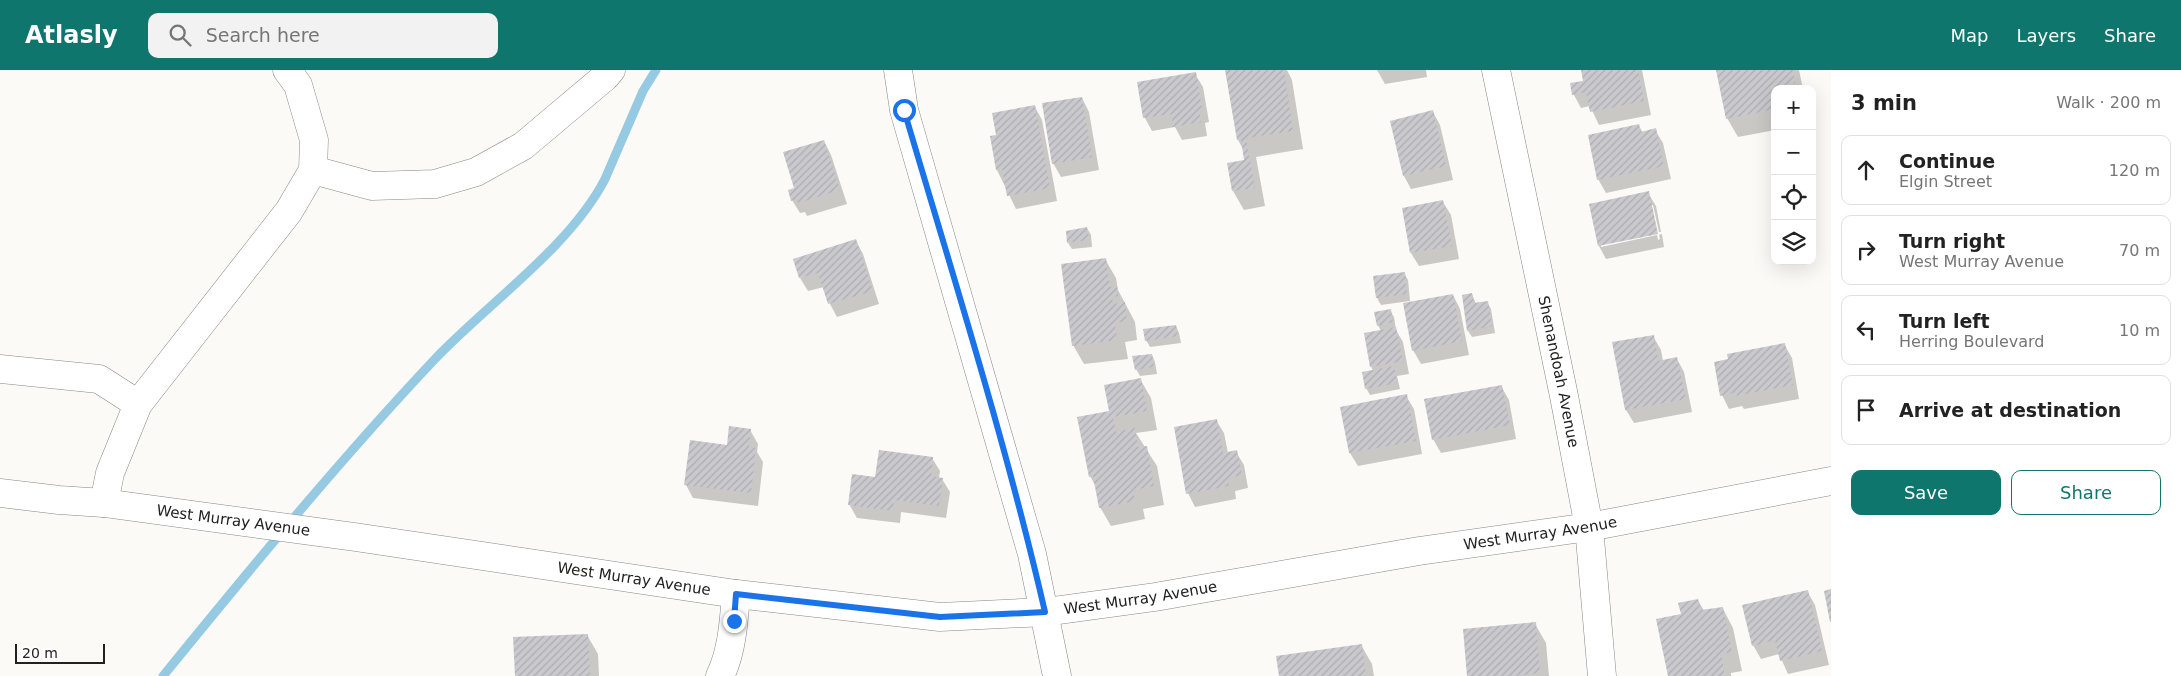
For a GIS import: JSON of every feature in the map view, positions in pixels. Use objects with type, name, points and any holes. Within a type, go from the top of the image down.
[{"type":"street","points":[[104,503],[110,473],[138,404],[289,211],[313,170],[314,140],[298,85],[286,70]]},
{"type":"street","points":[[313,170],[372,186],[436,184],[476,172],[524,146],[611,70]]},
{"type":"street","points":[[898,70],[904,110],[1032,554],[1057,676]]},
{"type":"street","name":"Shenandoah Avenue","points":[[1496,70],[1564,396],[1589,527],[1602,676]]},
{"type":"street","points":[[0,369],[99,379],[138,404]]},
{"type":"street","name":"West Murray Avenue","points":[[0,493],[104,503],[355,537],[736,594],[940,617],[1045,612],[1155,597],[1419,551],[1589,527],[1831,480]]},
{"type":"street","points":[[720,676],[724,668],[734,621],[736,594]]},
{"type":"building","points":[[1225,70],[1284,70],[1293,131],[1246,138],[1255,188],[1232,191],[1227,163],[1244,160],[1241,139],[1237,140]]},
{"type":"building","points":[[1581,70],[1638,70],[1644,101],[1590,112],[1586,92],[1572,95],[1570,83],[1583,81]]},
{"type":"building","points":[[1716,70],[1793,70],[1795,83],[1771,85],[1771,110],[1726,119]]},
{"type":"building","points":[[1196,72],[1202,109],[1199,109],[1201,122],[1173,127],[1171,114],[1143,118],[1137,82]]},
{"type":"building","points":[[1082,97],[1092,157],[1052,164],[1042,103]]},
{"type":"building","points":[[1035,105],[1050,188],[1007,196],[1002,169],[996,170],[990,136],[996,135],[992,113]]},
{"type":"building","points":[[1433,110],[1446,166],[1403,176],[1390,121]]},
{"type":"building","points":[[1639,124],[1641,132],[1656,128],[1664,166],[1597,180],[1588,135]]},
{"type":"building","points":[[824,140],[840,190],[798,203],[797,199],[791,201],[788,190],[794,188],[783,152]]},
{"type":"building","points":[[1649,191],[1658,234],[1598,246],[1589,204]]},
{"type":"building","points":[[1443,200],[1452,246],[1410,253],[1402,208]]},
{"type":"building","points":[[1087,227],[1089,240],[1067,243],[1066,231]]},
{"type":"building","points":[[856,239],[873,291],[828,304],[818,273],[799,278],[793,259]]},
{"type":"building","points":[[1106,258],[1110,287],[1117,286],[1118,296],[1112,297],[1113,304],[1125,302],[1127,321],[1115,323],[1117,340],[1072,346],[1061,264]]},
{"type":"building","points":[[1405,272],[1407,294],[1376,298],[1373,276]]},
{"type":"building","points":[[1472,293],[1474,303],[1488,301],[1492,326],[1467,331],[1462,295]]},
{"type":"building","points":[[1453,294],[1462,341],[1412,351],[1403,303]]},
{"type":"building","points":[[1391,309],[1393,322],[1377,326],[1374,312]]},
{"type":"building","points":[[1176,325],[1178,336],[1145,341],[1143,329]]},
{"type":"building","points":[[1396,327],[1403,361],[1370,367],[1364,333]]},
{"type":"building","points":[[1654,335],[1658,361],[1677,357],[1686,399],[1625,410],[1612,342]]},
{"type":"building","points":[[1785,343],[1793,385],[1735,396],[1734,393],[1720,396],[1714,362],[1728,359],[1727,354]]},
{"type":"building","points":[[1152,354],[1154,367],[1135,370],[1132,356]]},
{"type":"building","points":[[1394,366],[1397,383],[1365,389],[1362,372]]},
{"type":"building","points":[[1141,378],[1147,411],[1113,417],[1116,432],[1135,428],[1138,447],[1147,446],[1154,486],[1133,490],[1135,501],[1099,508],[1093,476],[1089,477],[1077,417],[1109,411],[1104,385]]},
{"type":"building","points":[[1502,385],[1510,425],[1432,440],[1424,399]]},
{"type":"building","points":[[1407,394],[1416,441],[1349,453],[1340,407]]},
{"type":"building","points":[[1217,419],[1223,453],[1237,450],[1242,475],[1228,478],[1229,486],[1186,494],[1174,427]]},
{"type":"building","points":[[729,426],[751,429],[749,447],[756,448],[751,493],[684,485],[690,440],[727,445]]},
{"type":"building","points":[[879,450],[933,457],[931,476],[943,478],[939,506],[894,500],[893,511],[848,505],[852,474],[875,477]]},
{"type":"building","points":[[1831,589],[1831,622],[1830,622],[1824,591]]},
{"type":"building","points":[[1808,590],[1822,651],[1780,661],[1775,640],[1752,646],[1742,605]]},
{"type":"building","points":[[1698,599],[1701,610],[1723,607],[1732,652],[1721,654],[1725,676],[1668,676],[1656,619],[1681,614],[1678,603]]},
{"type":"building","points":[[1536,622],[1540,673],[1515,676],[1467,676],[1463,629]]},
{"type":"building","points":[[588,634],[590,676],[515,676],[513,637]]},
{"type":"building","points":[[1362,644],[1366,676],[1279,676],[1276,656]]},
{"type":"waterway","points":[[163,676],[296,515],[399,398],[455,339],[526,274],[571,228],[590,204],[605,179],[643,91],[656,70]]},
{"type":"route","points":[[734,621],[736,594],[940,617],[1045,612],[1032,554],[904,110]]}]
